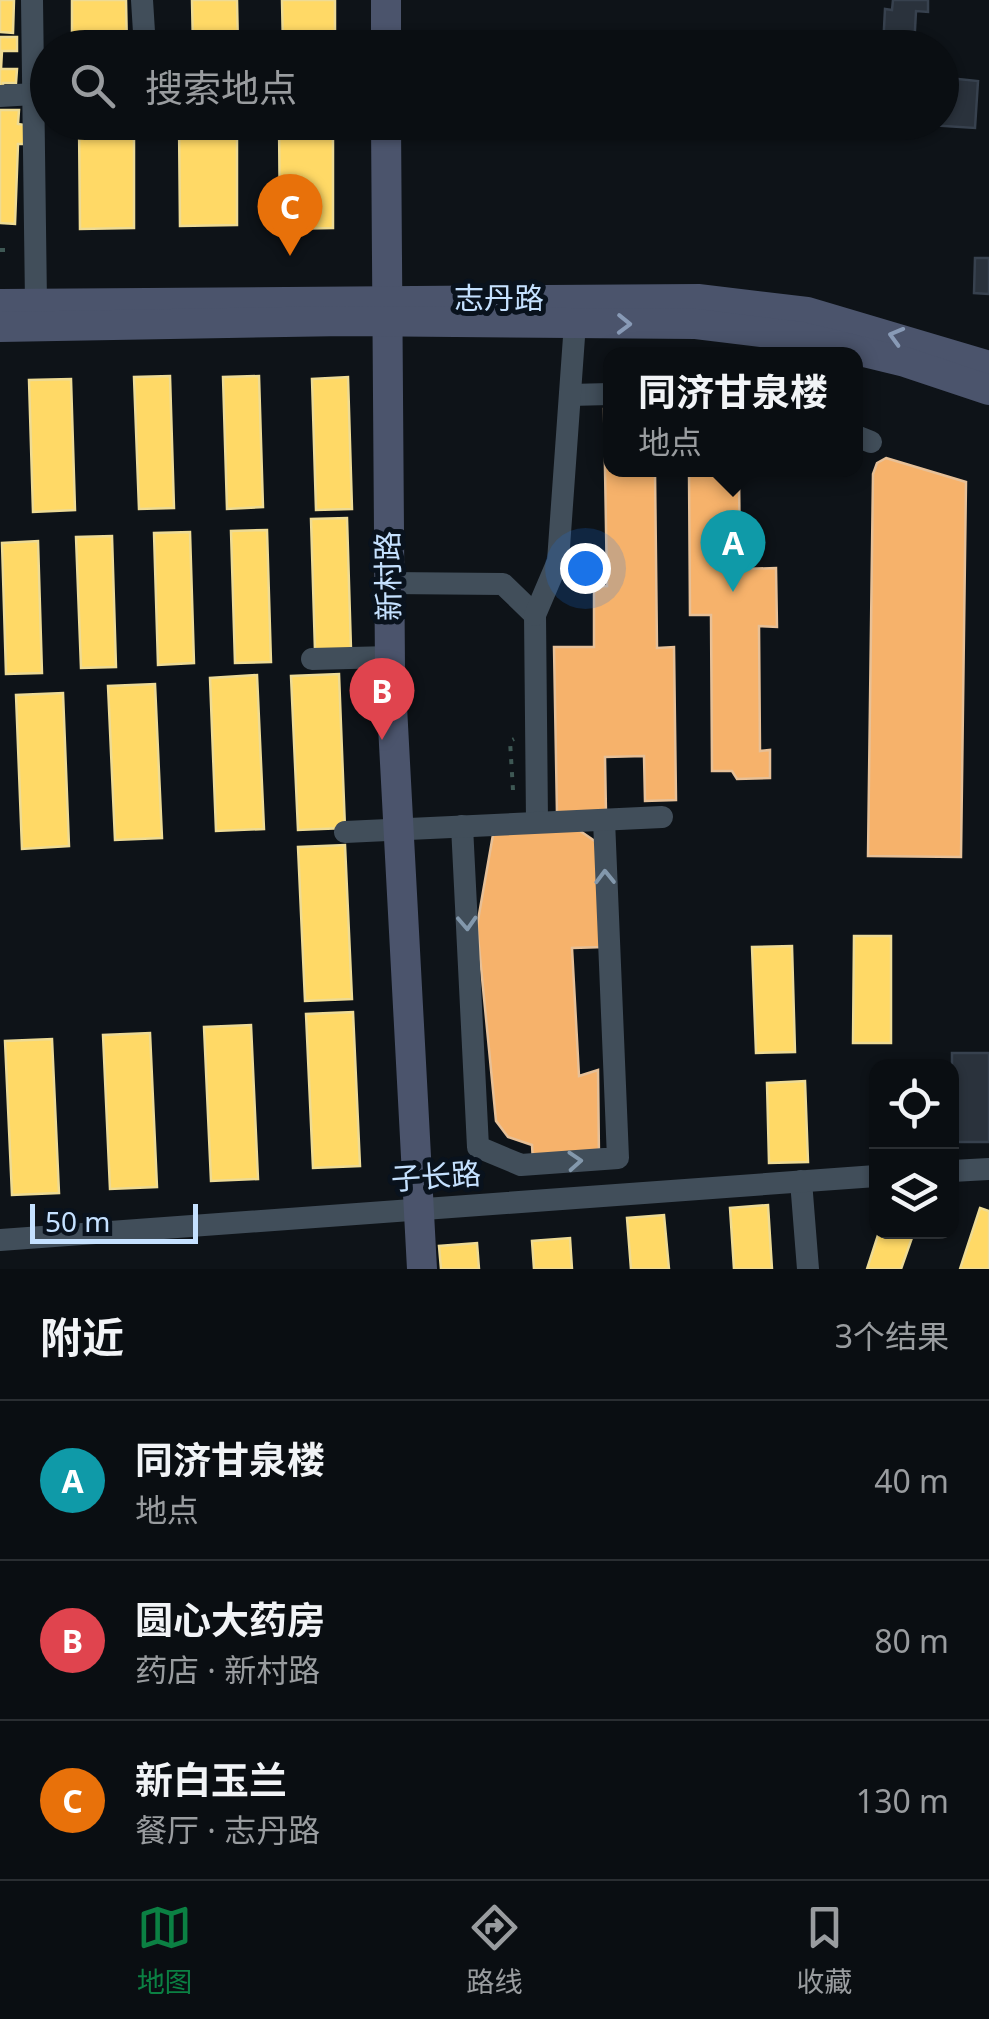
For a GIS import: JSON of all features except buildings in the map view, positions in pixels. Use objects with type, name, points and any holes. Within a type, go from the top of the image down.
[{"type":"main road","points":[[386,0],[386,30]]},
{"type":"main road","name":"新村路","points":[[386,140],[390,657],[422,1269]]},
{"type":"main road","name":"志丹路","points":[[0,326],[698,300],[807,312],[989,366]]},
{"type":"main road","name":"志丹路","points":[[0,304],[386,310],[575,323],[696,324],[802,337],[843,347]]},
{"type":"main road","name":"志丹路","points":[[863,352],[989,390]]},
{"type":"street","points":[[32,0],[33,30]]},
{"type":"street","points":[[142,0],[144,30]]},
{"type":"street","points":[[0,96],[30,94]]},
{"type":"street","points":[[34,140],[36,303]]},
{"type":"street","points":[[537,822],[535,615],[558,560],[575,323]]},
{"type":"street","points":[[570,395],[603,394]]},
{"type":"street","points":[[389,583],[504,584],[535,615]]},
{"type":"street","points":[[312,658],[390,657]]},
{"type":"street","points":[[345,832],[662,817]]},
{"type":"street","points":[[462,826],[478,1148],[522,1166],[618,1158],[604,820]]},
{"type":"street","points":[[959,1171],[989,1169]]},
{"type":"street","name":"子长路","points":[[0,1240],[869,1176]]},
{"type":"street","points":[[802,1181],[808,1269]]},
{"type":"place","name":"新白玉兰","points":[[290,256]]},
{"type":"place","name":"同济甘泉楼","points":[[733,592]]},
{"type":"place","name":"圆心大药房","points":[[382,740]]}]
